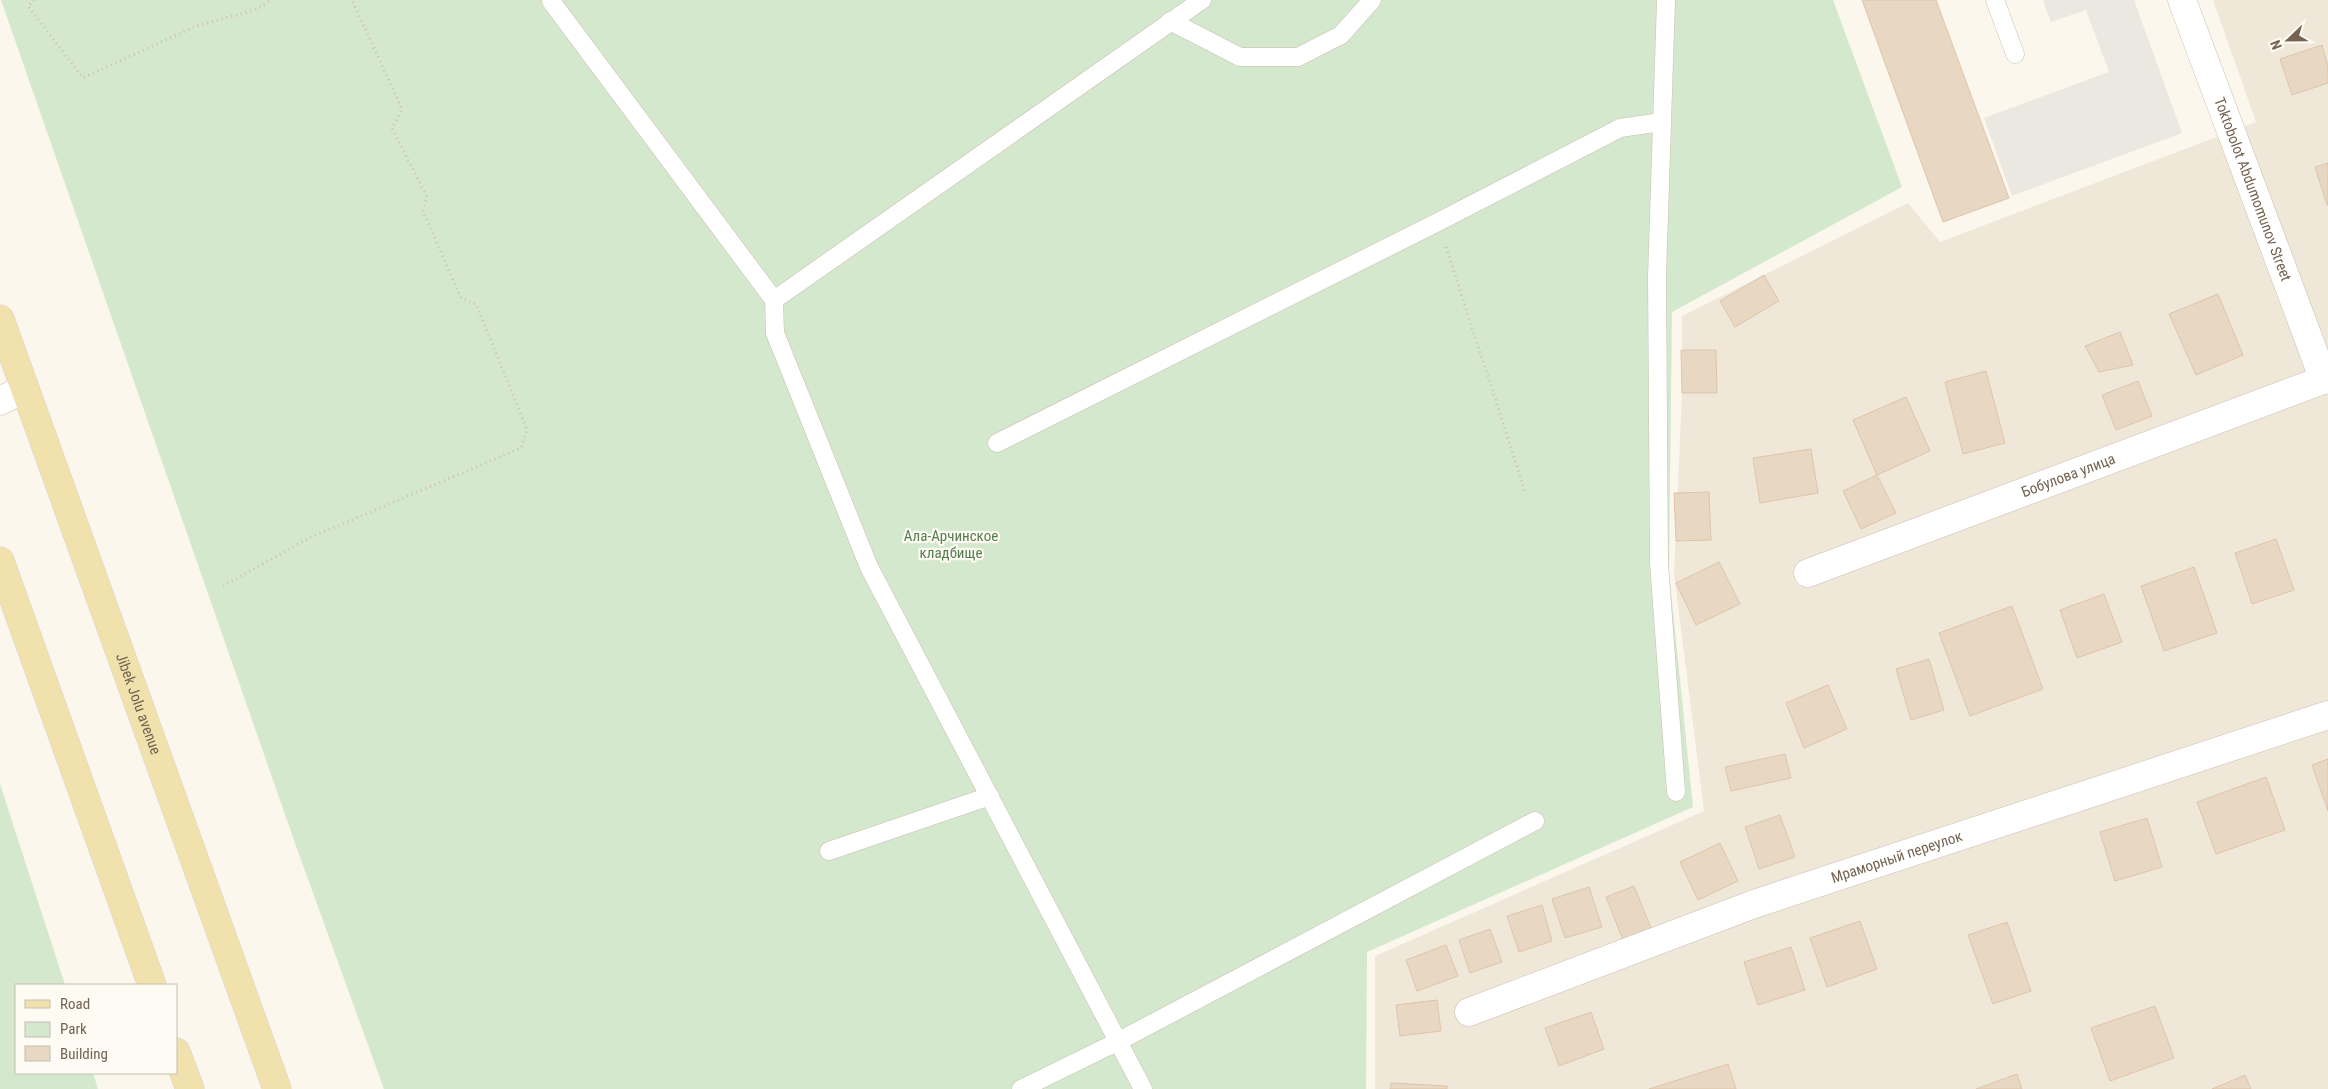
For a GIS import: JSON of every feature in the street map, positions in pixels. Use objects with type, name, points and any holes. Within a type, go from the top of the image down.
[{"type":"main road","name":"Jibek Jolu avenue","points":[[0,319],[277,1089]]},
{"type":"main road","points":[[0,561],[152,984]]},
{"type":"main road","points":[[178,1057],[190,1089]]},
{"type":"street","name":"Toktobolot Abdumomunov Street","points":[[2182,0],[2326,379]]},
{"type":"street","name":"Бобулова улица","points":[[1808,573],[2326,379]]},
{"type":"street","points":[[0,401],[24,389]]},
{"type":"street","name":"Мраморный переулок","points":[[1469,1012],[1754,904],[2328,714]]},
{"type":"lane","points":[[774,300],[1202,0]]},
{"type":"lane","points":[[1170,21],[1240,57],[1298,57],[1341,36],[1372,0]]},
{"type":"lane","points":[[1666,0],[1657,276],[1660,563],[1676,792]]},
{"type":"lane","points":[[1995,0],[2015,54]]},
{"type":"lane","points":[[551,1],[774,300],[775,333],[869,567],[1143,1089]]},
{"type":"lane","points":[[997,443],[1438,222],[1620,128],[1661,122]]},
{"type":"lane","points":[[829,851],[990,796]]},
{"type":"lane","points":[[1021,1089],[1119,1042],[1536,821]]},
{"type":"path","points":[[34,0],[28,6],[83,78],[196,26],[255,10],[271,0]]},
{"type":"path","points":[[223,586],[309,538],[521,448],[527,429],[476,304],[461,298],[423,211],[427,197],[392,128],[402,109],[352,0]]},
{"type":"path","points":[[1438,222],[1525,491]]},
{"type":"shaded area","points":[[2043,0],[2134,0],[2182,133],[2012,196],[1984,118],[2109,72],[2086,10],[2051,22]]},
{"type":"shaded area","points":[[2213,0],[2328,0],[2328,1089],[1375,1089],[1375,956],[1704,811],[1674,574],[1682,393],[1682,316],[1908,203],[1940,242],[2256,122]]},
{"type":"green space","name":"Ала-Арчинское кладбище","points":[[1,0],[1833,0],[1902,187],[1672,312],[1669,572],[1693,807],[1367,952],[1366,1089],[384,1089],[296,846]]},
{"type":"green space","points":[[0,784],[65,984],[15,984],[15,1074],[93,1074],[98,1089],[0,1089]]},
{"type":"building","points":[[1862,0],[1936,0],[2009,198],[1943,222]]},
{"type":"building","points":[[2322,45],[2328,66],[2328,83],[2292,95],[2280,59]]},
{"type":"building","points":[[2328,163],[2328,205],[2327,205],[2315,167]]},
{"type":"building","points":[[1764,275],[1779,301],[1735,327],[1720,301]]},
{"type":"building","points":[[2218,294],[2243,355],[2196,375],[2169,314]]},
{"type":"building","points":[[2120,332],[2133,365],[2099,372],[2085,346]]},
{"type":"building","points":[[1681,350],[1716,350],[1717,393],[1682,393]]},
{"type":"building","points":[[1986,371],[2005,443],[1963,454],[1945,382]]},
{"type":"building","points":[[2138,381],[2152,416],[2116,430],[2102,395]]},
{"type":"building","points":[[1906,397],[1930,451],[1877,475],[1853,420]]},
{"type":"building","points":[[1811,449],[1818,493],[1760,503],[1753,458]]},
{"type":"building","points":[[1877,475],[1896,513],[1861,529],[1843,491]]},
{"type":"building","points":[[1709,492],[1711,540],[1676,541],[1674,493]]},
{"type":"building","points":[[2276,539],[2294,590],[2252,604],[2235,553]]},
{"type":"building","points":[[1719,562],[1740,604],[1696,625],[1676,583]]},
{"type":"building","points":[[2194,567],[2217,633],[2164,651],[2141,586]]},
{"type":"building","points":[[2104,594],[2122,642],[2077,658],[2060,610]]},
{"type":"building","points":[[2012,606],[2043,689],[1970,716],[1939,633]]},
{"type":"building","points":[[1929,659],[1944,710],[1911,720],[1896,669]]},
{"type":"building","points":[[1828,685],[1847,729],[1804,748],[1786,703]]},
{"type":"building","points":[[1785,754],[1791,778],[1731,791],[1725,767]]},
{"type":"building","points":[[2328,759],[2328,811],[2312,765]]},
{"type":"building","points":[[2266,777],[2285,830],[2216,854],[2197,802]]},
{"type":"building","points":[[1780,815],[1795,857],[1759,869],[1745,827]]},
{"type":"building","points":[[2147,818],[2162,867],[2115,881],[2100,832]]},
{"type":"building","points":[[1720,843],[1738,881],[1698,900],[1680,862]]},
{"type":"building","points":[[1634,886],[1651,928],[1623,940],[1606,897]]},
{"type":"building","points":[[1589,887],[1602,927],[1565,938],[1552,899]]},
{"type":"building","points":[[1542,905],[1552,941],[1519,952],[1507,916]]},
{"type":"building","points":[[1860,921],[1877,969],[1827,987],[1810,938]]},
{"type":"building","points":[[2007,922],[2031,991],[1993,1004],[1968,935]]},
{"type":"building","points":[[1490,929],[1502,962],[1470,973],[1459,940]]},
{"type":"building","points":[[1446,945],[1458,976],[1417,991],[1406,960]]},
{"type":"building","points":[[1791,947],[1805,990],[1758,1005],[1744,962]]},
{"type":"building","points":[[1437,1000],[1441,1031],[1400,1036],[1396,1005]]},
{"type":"building","points":[[2155,1006],[2174,1058],[2110,1081],[2091,1028]]},
{"type":"building","points":[[1591,1012],[1604,1049],[1559,1066],[1545,1028]]},
{"type":"building","points":[[1728,1064],[1736,1089],[1649,1089]]},
{"type":"building","points":[[2017,1074],[2022,1089],[1976,1089]]},
{"type":"building","points":[[2245,1075],[2251,1089],[2212,1089]]},
{"type":"building","points":[[1391,1083],[1447,1086],[1447,1089],[1390,1089]]}]
